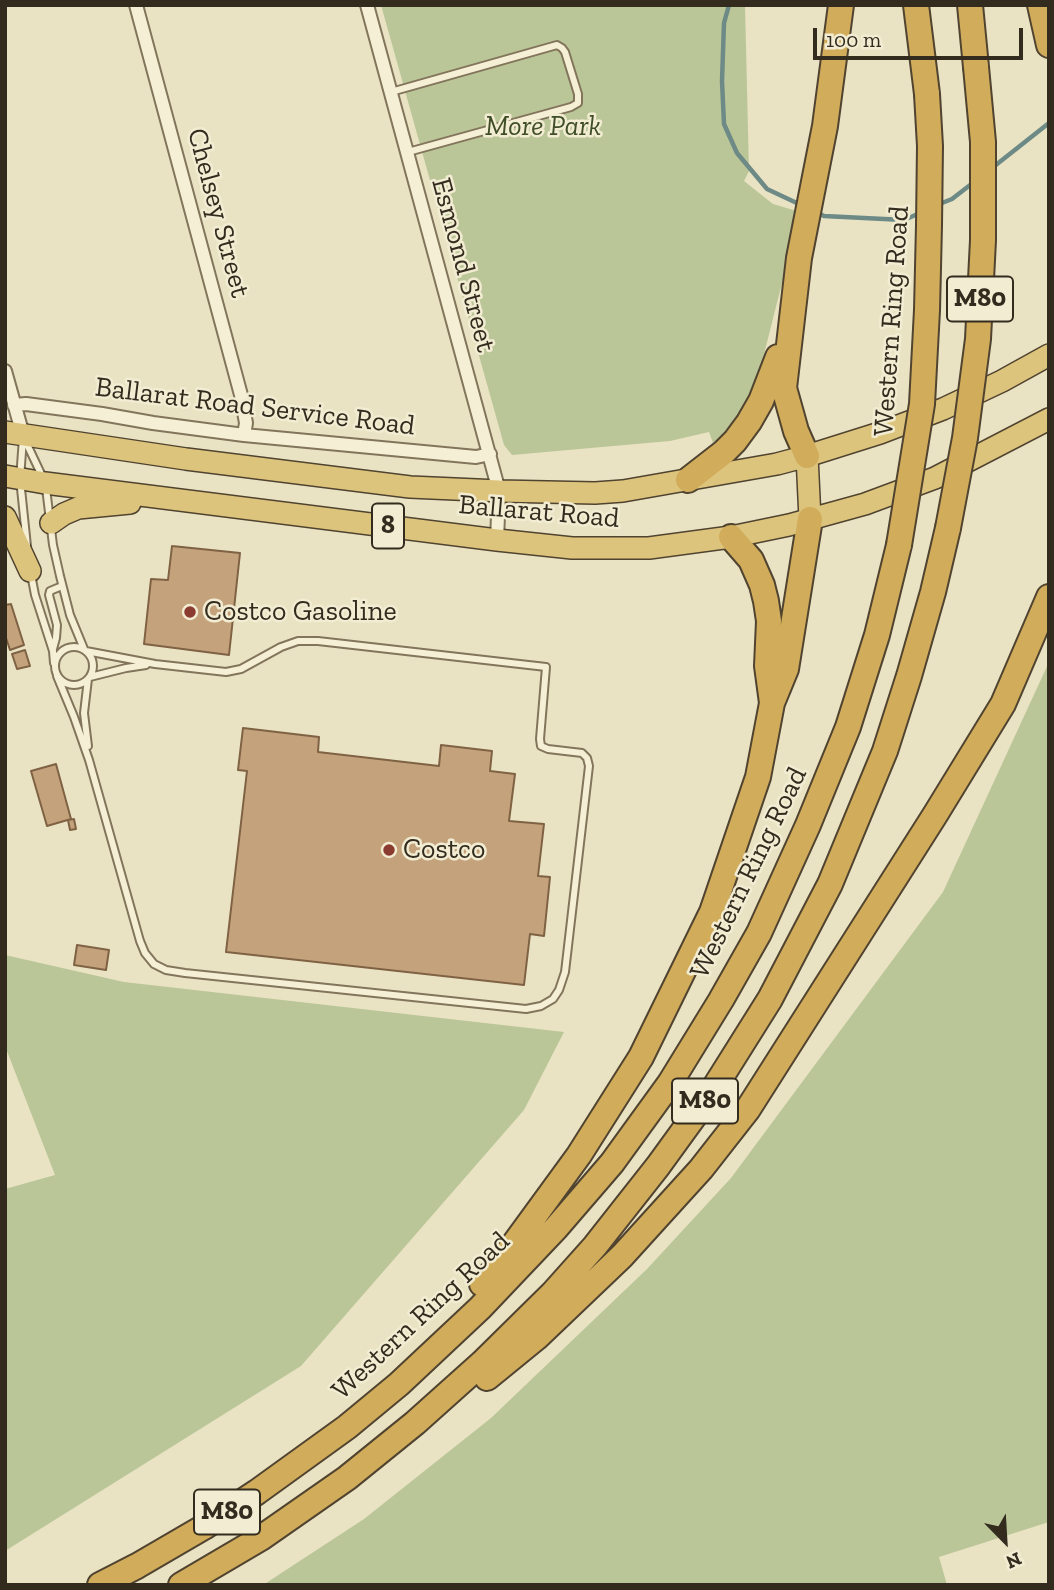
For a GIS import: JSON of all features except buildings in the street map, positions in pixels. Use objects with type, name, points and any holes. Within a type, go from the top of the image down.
[{"type":"highway","points":[[347,1427],[420,1357],[498,1266],[579,1155],[641,1057],[712,912],[758,777],[772,703],[786,669],[810,519],[807,456],[796,431],[784,388],[799,258],[825,125],[841,5]]},
{"type":"highway","name":"Western Ring Road","points":[[100,1585],[204,1527],[347,1427],[399,1384],[480,1308],[612,1163],[670,1083],[759,933],[808,825],[848,727],[877,635],[899,545],[923,391],[927,310],[930,146],[927,94],[916,5]]},
{"type":"highway","name":"M80","points":[[181,1585],[261,1538],[347,1478],[415,1423],[482,1363],[553,1293],[595,1246],[711,1093],[770,999],[835,872],[885,751],[909,676],[933,592],[965,438],[978,339],[984,240],[983,142],[970,5]]},
{"type":"highway","points":[[688,480],[724,452],[749,422],[776,365],[793,307]]},
{"type":"highway","name":"Ballarat Road","points":[[14,434],[410,487],[595,493],[623,491],[777,464],[880,433],[943,409],[1049,355]]},
{"type":"highway","name":"Ballarat Road","points":[[13,477],[497,540],[572,548],[649,548],[731,537],[865,504],[936,478],[1049,419]]},
{"type":"highway","points":[[51,523],[78,508],[93,505],[181,500]]},
{"type":"highway","points":[[5,517],[30,571]]},
{"type":"highway","points":[[731,537],[751,560],[766,601],[769,621],[767,666],[772,703]]},
{"type":"highway","points":[[261,1538],[378,1466],[536,1338],[622,1256],[701,1169],[748,1109],[936,815],[1003,704],[1049,597]]},
{"type":"street","name":"Chelsey Street","points":[[136,5],[241,395],[246,423],[244,435]]},
{"type":"street","name":"Esmond Street","points":[[367,5],[499,491],[497,540]]},
{"type":"street","points":[[5,371],[14,405],[14,434]]},
{"type":"street","name":"Ballarat Road Service Road","points":[[14,405],[26,404],[244,435],[476,457],[490,454]]},
{"type":"lane","points":[[391,92],[556,45],[565,51],[578,94],[578,103],[571,107],[407,152]]},
{"type":"lane","points":[[14,434],[13,477],[35,595],[53,651],[54,663],[57,676],[89,760],[140,941],[154,964],[166,970],[526,1009],[541,1006],[553,999],[559,990],[565,972],[589,766],[582,753],[541,746],[546,667],[318,641],[285,646],[241,669],[226,672],[155,664],[72,646],[60,652],[54,663]]},
{"type":"lane","points":[[14,434],[45,482],[53,545],[62,586],[70,615],[85,650],[92,659],[84,713],[89,760]]},
{"type":"lane","points":[[53,651],[57,625],[49,595],[50,591],[62,586]]},
{"type":"lane","points":[[57,676],[61,681],[73,685],[126,668],[155,664]]},
{"type":"green space","name":"More Park","points":[[381,5],[745,5],[749,171],[744,181],[773,204],[800,212],[760,370],[737,423],[728,434],[713,443],[709,432],[670,441],[512,455],[504,445]]},
{"type":"green space","points":[[1049,662],[1049,1522],[939,1557],[947,1585],[263,1585],[364,1519],[491,1418],[647,1269],[731,1178],[943,892]]},
{"type":"green space","points":[[5,955],[124,982],[564,1032],[524,1110],[301,1366],[5,1551],[5,1189],[55,1175],[5,1046]]},
{"type":"waterway","points":[[729,5],[724,23],[724,124],[737,153],[767,189],[801,205]]},
{"type":"waterway","points":[[992,168],[1049,123]]},
{"type":"waterway","points":[[937,205],[952,199],[974,182]]},
{"type":"waterway","points":[[816,212],[824,216],[904,220],[920,213]]},
{"type":"place","name":"Costco Gasoline","points":[[190,612]]},
{"type":"place","name":"Costco","points":[[389,850]]}]
